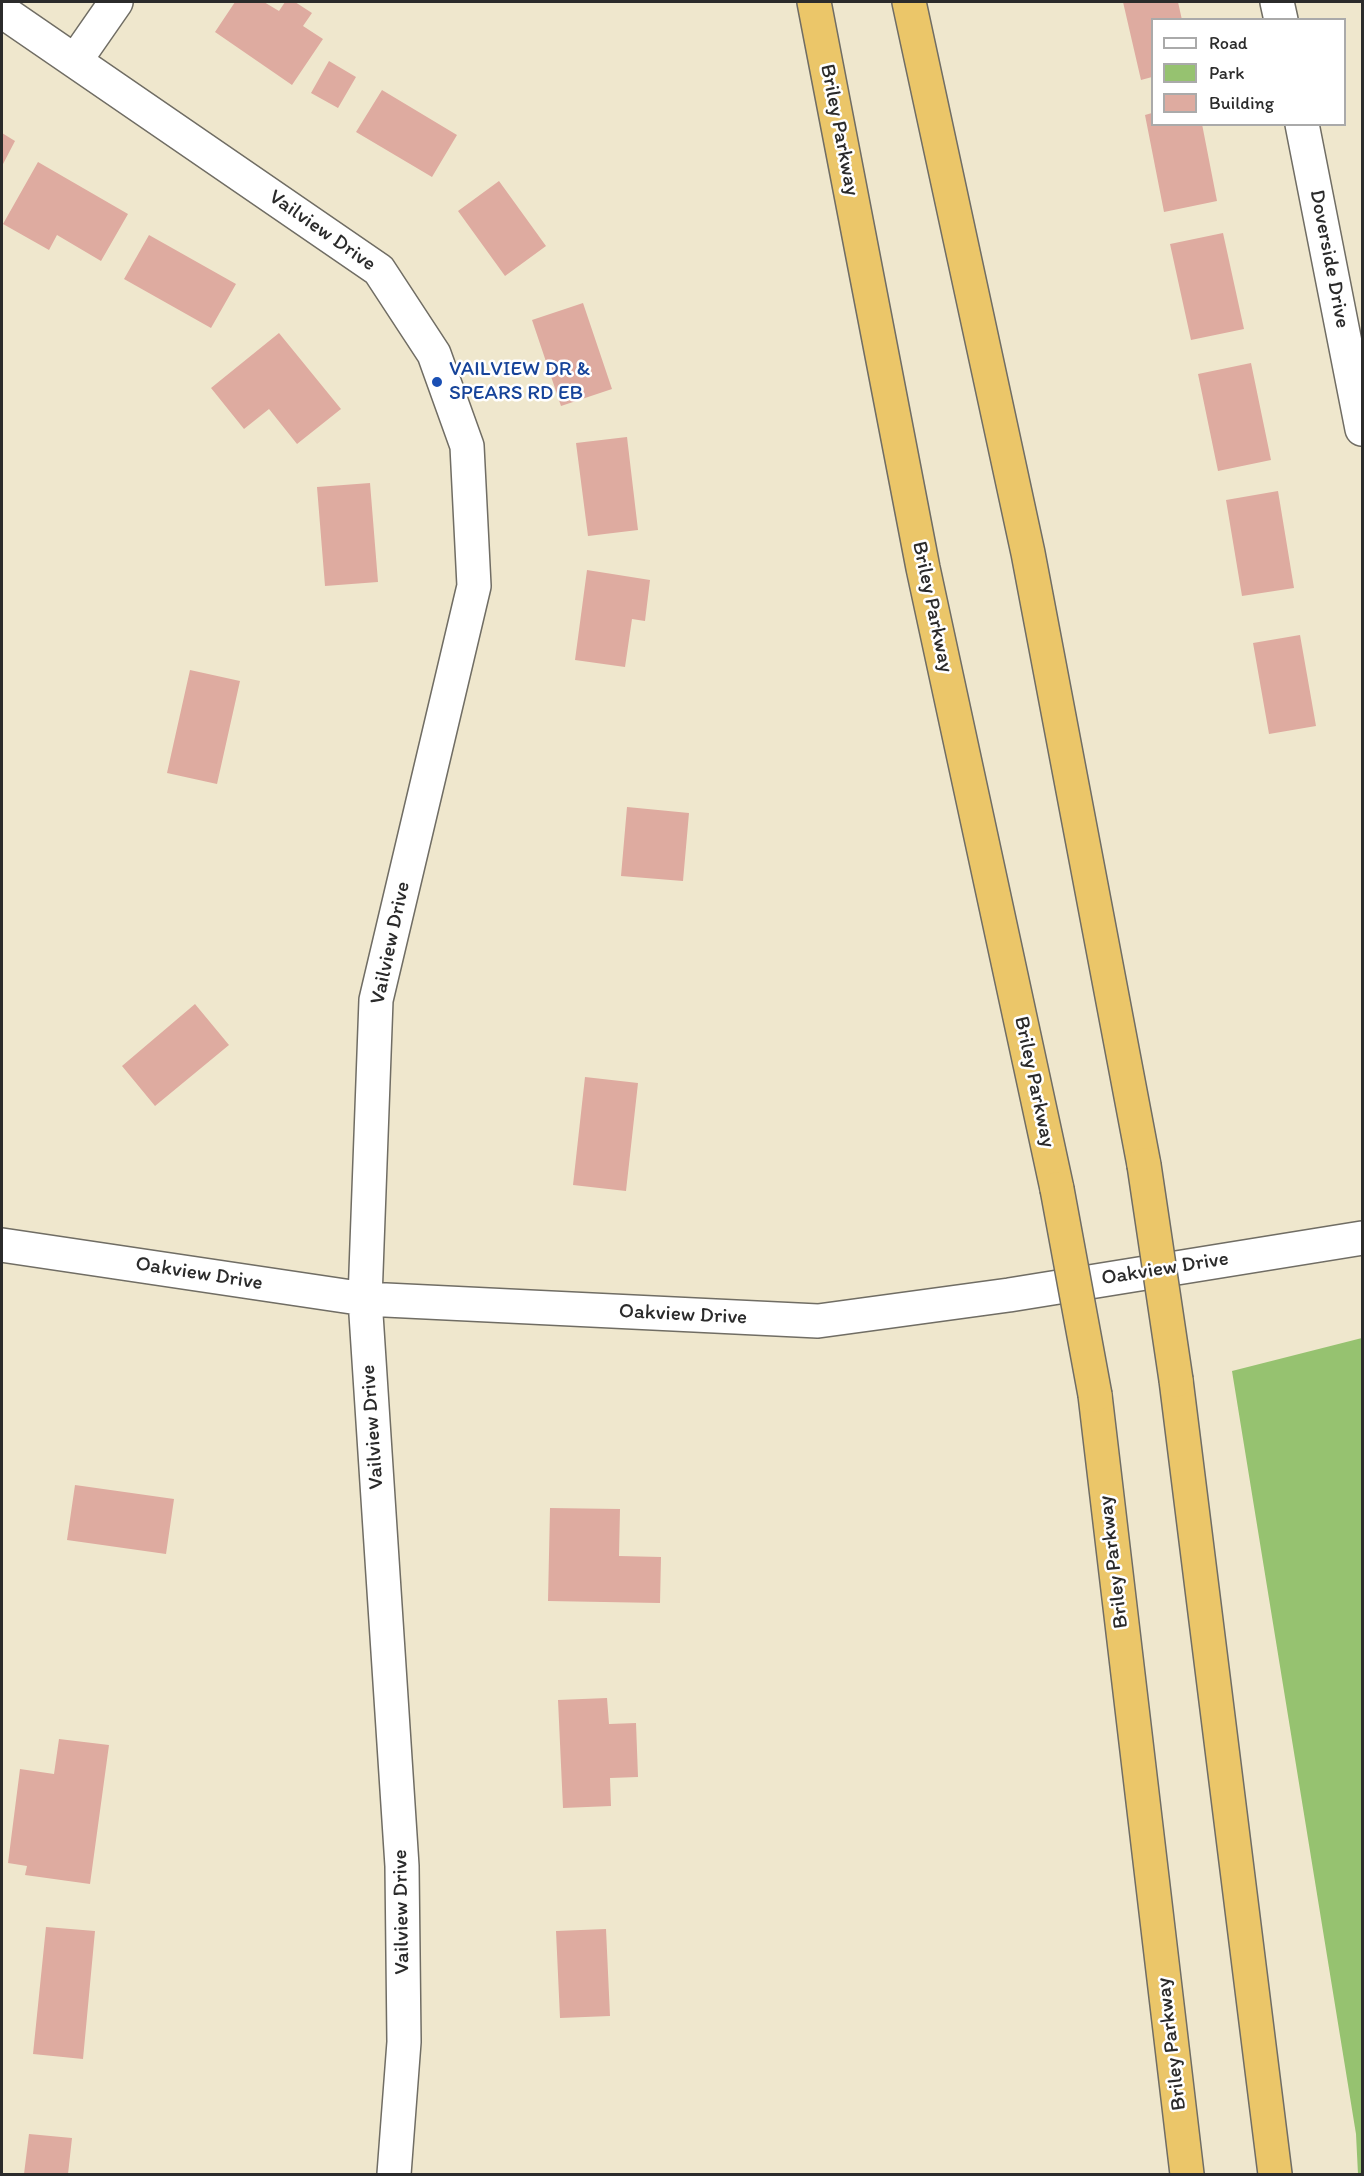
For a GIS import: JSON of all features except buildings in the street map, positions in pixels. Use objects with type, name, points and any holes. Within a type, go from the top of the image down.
[{"type":"highway","name":"Briley Parkway","points":[[814,2],[923,568],[1058,1189],[1095,1395],[1187,2175]]},
{"type":"highway","points":[[909,2],[1028,553],[1144,1165],[1176,1380],[1275,2175]]},
{"type":"street","points":[[75,61],[116,2]]},
{"type":"street","points":[[1277,2],[1281,18]]},
{"type":"street","name":"Vailview Drive","points":[[2,11],[379,270],[434,354],[467,446],[474,586],[376,1000],[365,1299],[402,1866],[404,2042],[394,2175]]},
{"type":"street","name":"Doverside Drive","points":[[1302,126],[1362,429]]},
{"type":"street","name":"Oakview Drive","points":[[2,1245],[365,1299],[818,1321],[1009,1295],[1362,1238]]},
{"type":"green space","points":[[1362,1338],[1362,2174],[1358,2174],[1356,2134],[1232,1371]]},
{"type":"place","name":"VAILVIEW DR & SPEARS RD EB","points":[[437,382]]}]
